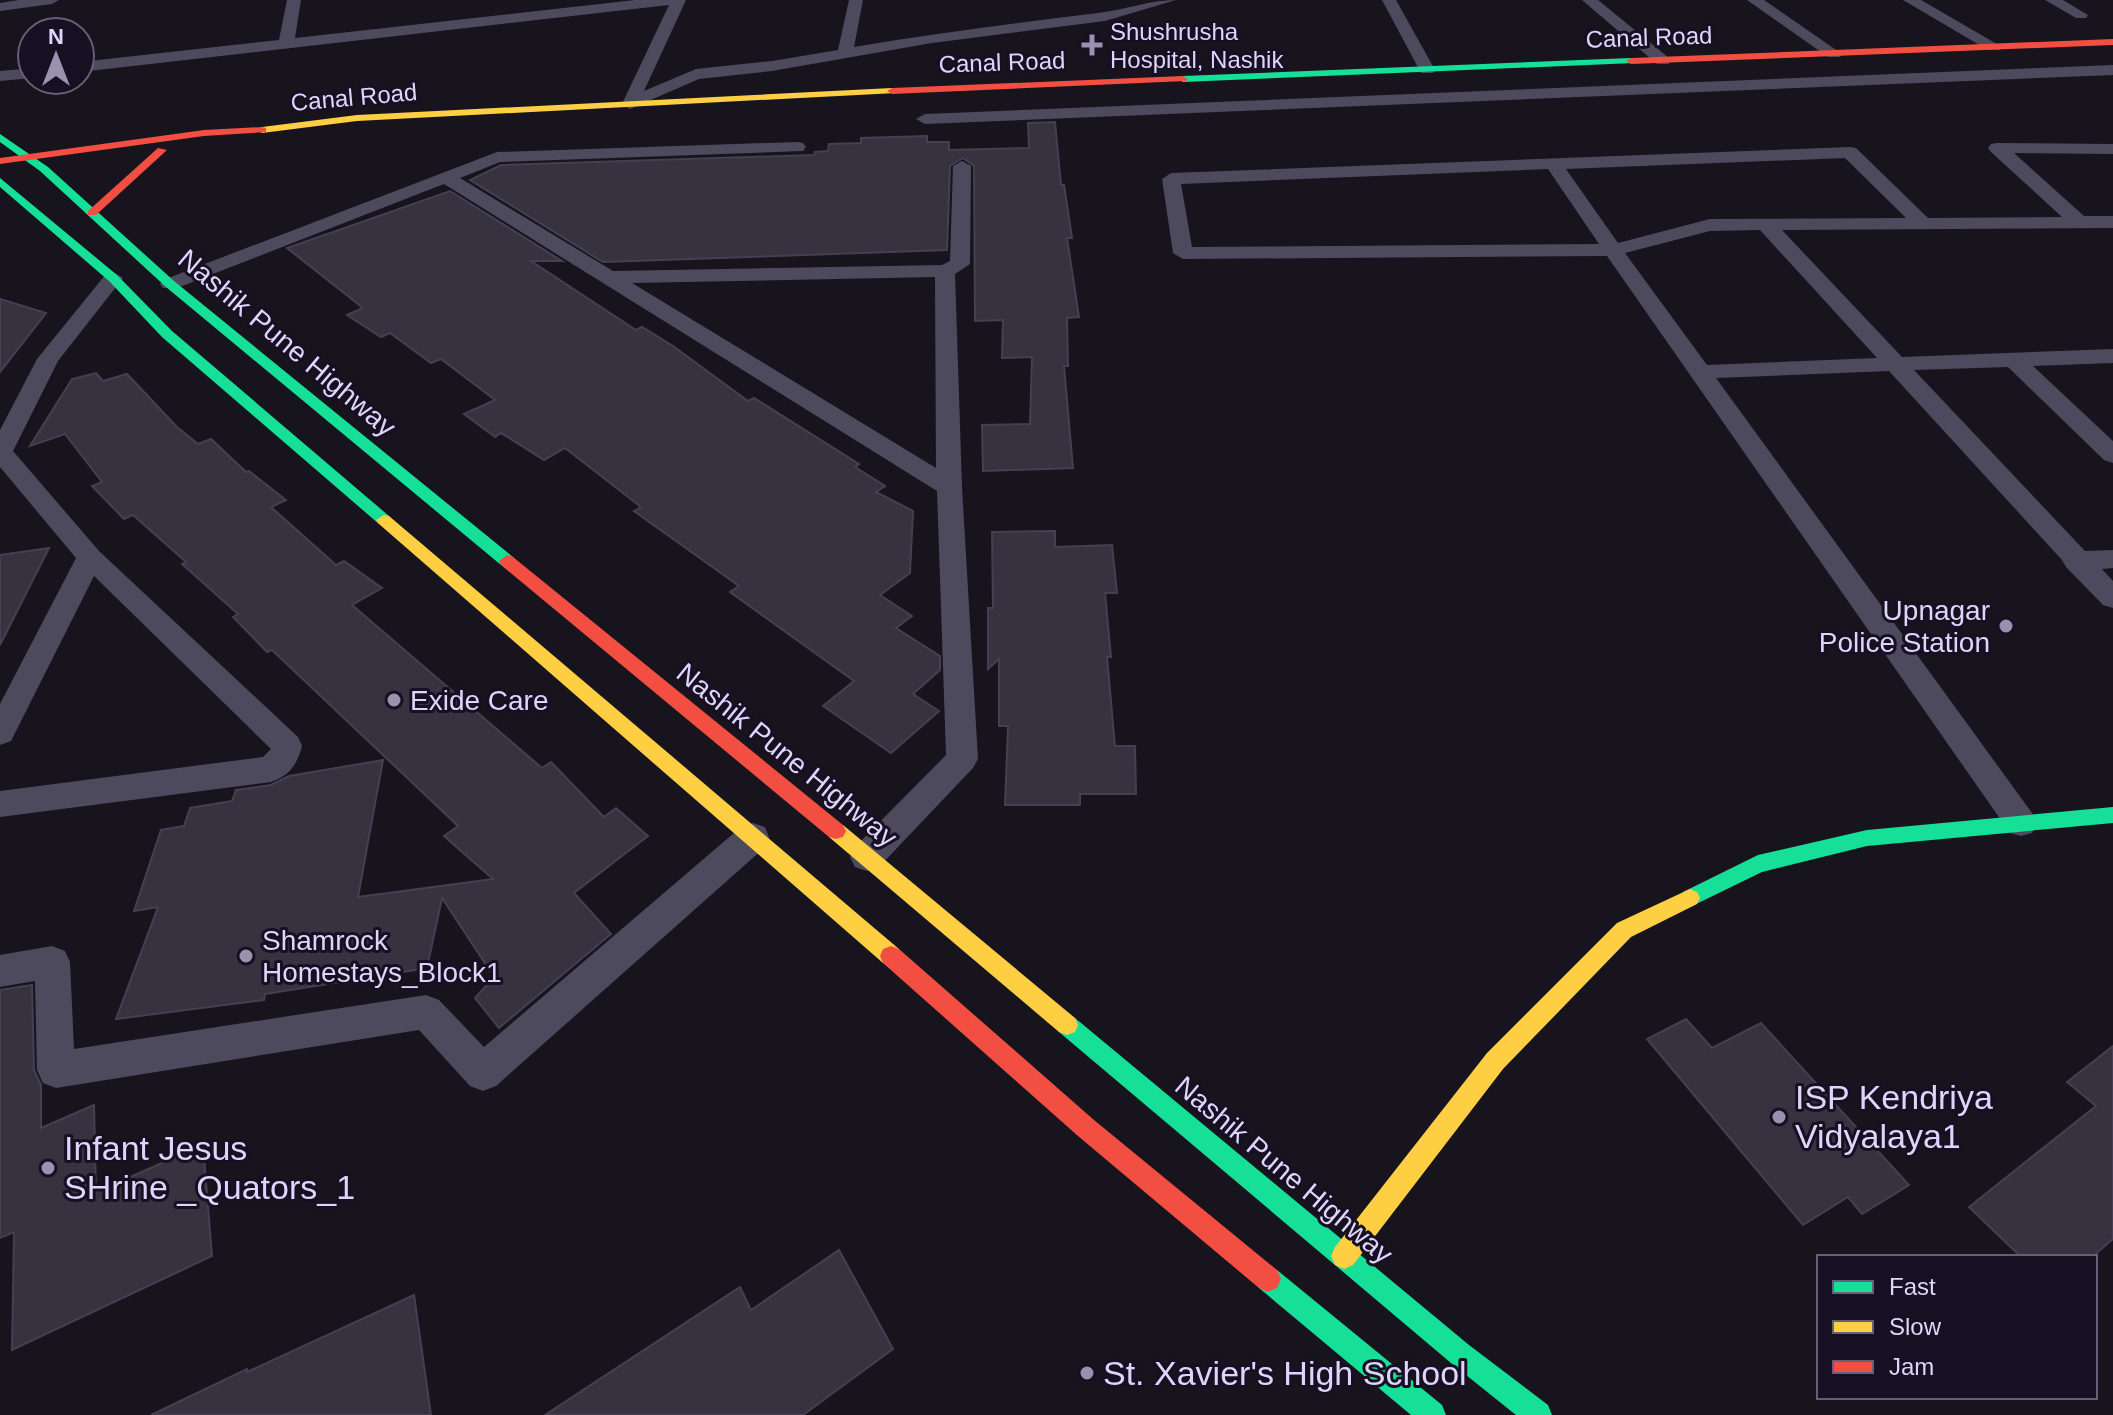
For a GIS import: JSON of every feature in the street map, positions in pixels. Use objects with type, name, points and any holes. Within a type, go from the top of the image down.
[{"type":"main road","name":"Canal Road","points":[[0,161],[204,133],[230,134],[357,118],[2113,42]]},
{"type":"main road","name":"Canal Road","points":[[0,179],[44,169],[205,144],[230,134]]},
{"type":"main road","name":"Nashik Pune Highway","points":[[0,137],[44,169],[170,284],[867,857],[1538,1415]]},
{"type":"main road","points":[[92,213],[162,150]]},
{"type":"main road","points":[[0,179],[113,278],[167,334],[753,837],[1086,1128],[1432,1415]]},
{"type":"main road","points":[[1344,1256],[1495,1061],[1624,930],[1758,864],[1867,838],[2113,815]]},
{"type":"street","points":[[0,7],[52,0]]},
{"type":"street","points":[[286,44],[294,0]]},
{"type":"street","points":[[487,0],[491,21]]},
{"type":"street","points":[[96,65],[676,0]]},
{"type":"street","points":[[630,104],[676,0]]},
{"type":"street","points":[[845,53],[856,0]]},
{"type":"street","points":[[630,104],[696,74],[932,38],[1105,17],[1169,0]]},
{"type":"street","points":[[1389,0],[1427,70]]},
{"type":"street","points":[[1589,0],[1663,61]]},
{"type":"street","points":[[1754,0],[1834,54]]},
{"type":"street","points":[[1910,0],[1994,47]]},
{"type":"street","points":[[2052,0],[2081,15]]},
{"type":"street","points":[[925,119],[2113,70]]},
{"type":"street","points":[[170,284],[497,157],[797,147]]},
{"type":"street","points":[[2113,149],[1997,148],[2113,239]]},
{"type":"street","points":[[1922,223],[1850,152],[1171,179],[1183,253],[1613,250],[1710,225],[2095,222]]},
{"type":"street","points":[[1554,165],[1697,372],[2021,823]]},
{"type":"street","points":[[610,277],[945,271],[960,264],[962,166]]},
{"type":"street","points":[[446,177],[949,487]]},
{"type":"street","points":[[1764,223],[2075,561],[2113,598]]},
{"type":"street","points":[[867,857],[962,759],[949,487],[945,271]]},
{"type":"street","points":[[0,804],[271,769],[283,759],[287,746],[90,557],[0,453],[48,359],[113,278]]},
{"type":"street","points":[[1697,372],[2113,356]]},
{"type":"street","points":[[2015,361],[2113,455]]},
{"type":"street","points":[[0,733],[90,557]]},
{"type":"street","points":[[2075,561],[2113,559]]},
{"type":"street","points":[[0,971],[52,962],[56,1070],[426,1012],[483,1073],[753,837]]},
{"type":"building","points":[[1055,122],[1061,185],[1064,185],[1072,238],[1067,238],[1079,317],[1067,318],[1068,366],[1064,366],[1073,468],[983,471],[982,425],[1030,424],[1032,357],[1002,358],[1003,320],[975,321],[974,166],[963,158],[950,166],[947,250],[603,262],[470,180],[501,165],[814,155],[815,152],[828,151],[829,144],[861,143],[861,138],[927,136],[927,142],[949,142],[949,150],[1029,148],[1028,123]]},
{"type":"building","points":[[450,191],[562,261],[531,261],[636,330],[642,327],[673,346],[748,401],[754,398],[859,464],[855,467],[885,486],[876,492],[913,511],[910,573],[880,595],[912,616],[896,628],[940,656],[940,670],[913,694],[939,711],[891,753],[823,706],[854,681],[730,592],[739,586],[634,511],[641,507],[565,448],[544,460],[501,433],[495,437],[464,414],[495,400],[441,359],[431,363],[390,333],[381,337],[347,315],[363,308],[287,248]]},
{"type":"building","points":[[0,299],[46,313],[0,372]]},
{"type":"building","points":[[96,373],[103,381],[127,374],[177,427],[198,444],[211,439],[246,472],[249,471],[286,500],[271,507],[336,565],[344,561],[382,588],[352,605],[542,768],[551,762],[604,817],[616,808],[648,836],[574,893],[611,934],[499,1028],[475,998],[494,977],[442,898],[427,968],[265,994],[264,1000],[116,1019],[158,907],[134,911],[161,830],[184,826],[190,808],[232,801],[236,790],[271,785],[289,776],[383,760],[358,897],[493,879],[444,836],[458,826],[272,650],[267,652],[233,617],[238,614],[182,564],[186,562],[133,515],[124,519],[92,486],[102,482],[65,434],[30,446],[72,379]]},
{"type":"building","points":[[1055,531],[1055,547],[1112,545],[1117,593],[1105,593],[1115,746],[1135,746],[1136,794],[1080,794],[1080,805],[1005,805],[1008,726],[999,726],[999,659],[988,669],[988,608],[993,608],[992,532]]},
{"type":"building","points":[[49,548],[0,645],[0,555]]},
{"type":"building","name":"Infant Jesus SHrine _Quators_1","points":[[32,985],[34,1070],[41,1085],[41,1128],[94,1105],[96,1192],[203,1145],[212,1256],[12,1350],[14,1232],[0,1238],[0,990]]},
{"type":"building","name":"ISP Kendriya Vidyalaya1","points":[[1686,1019],[1712,1048],[1761,1023],[1909,1185],[1862,1214],[1848,1197],[1803,1225],[1647,1039]]},
{"type":"building","points":[[2113,1046],[2113,1239],[2094,1255],[2019,1255],[1969,1207],[2096,1106],[2067,1082]]},
{"type":"building","points":[[839,1250],[893,1349],[803,1415],[545,1415],[740,1287],[751,1310]]},
{"type":"building","points":[[414,1295],[431,1415],[151,1415],[247,1369],[247,1372]]},
{"type":"traffic: fast","points":[[1183,79],[1631,61]]},
{"type":"traffic: fast","points":[[0,137],[44,169],[170,284],[507,561]]},
{"type":"traffic: fast","points":[[0,181],[113,278],[167,334],[384,520]]},
{"type":"traffic: fast","points":[[1690,898],[1758,864],[1867,838],[2113,815]]},
{"type":"traffic: fast","points":[[1067,1025],[1460,1354],[1538,1415]]},
{"type":"traffic: fast","points":[[1268,1279],[1432,1415]]},
{"type":"traffic: slow","points":[[262,130],[357,118],[892,91]]},
{"type":"traffic: slow","points":[[384,520],[891,956]]},
{"type":"traffic: slow","points":[[836,831],[1067,1025]]},
{"type":"traffic: slow","points":[[1344,1256],[1495,1061],[1624,930],[1690,898]]},
{"type":"traffic: jam","points":[[1631,61],[2113,42]]},
{"type":"traffic: jam","points":[[892,91],[1183,79]]},
{"type":"traffic: jam","points":[[0,161],[204,133],[262,130]]},
{"type":"traffic: jam","points":[[92,213],[162,150]]},
{"type":"traffic: jam","points":[[507,561],[836,831]]},
{"type":"traffic: jam","points":[[891,956],[1086,1128],[1268,1279]]},
{"type":"place","name":"Shushrusha Hospital, Nashik","points":[[1092,45]]},
{"type":"place","name":"Upnagar Police Station","points":[[2006,626]]},
{"type":"place","name":"Exide Care","points":[[394,700]]},
{"type":"place","name":"Shamrock Homestays_Block1","points":[[246,956]]},
{"type":"place","name":"ISP Kendriya Vidyalaya1","points":[[1779,1117]]},
{"type":"place","name":"Infant Jesus SHrine _Quators_1","points":[[48,1168]]},
{"type":"place","name":"St. Xavier's High School","points":[[1087,1373]]}]
